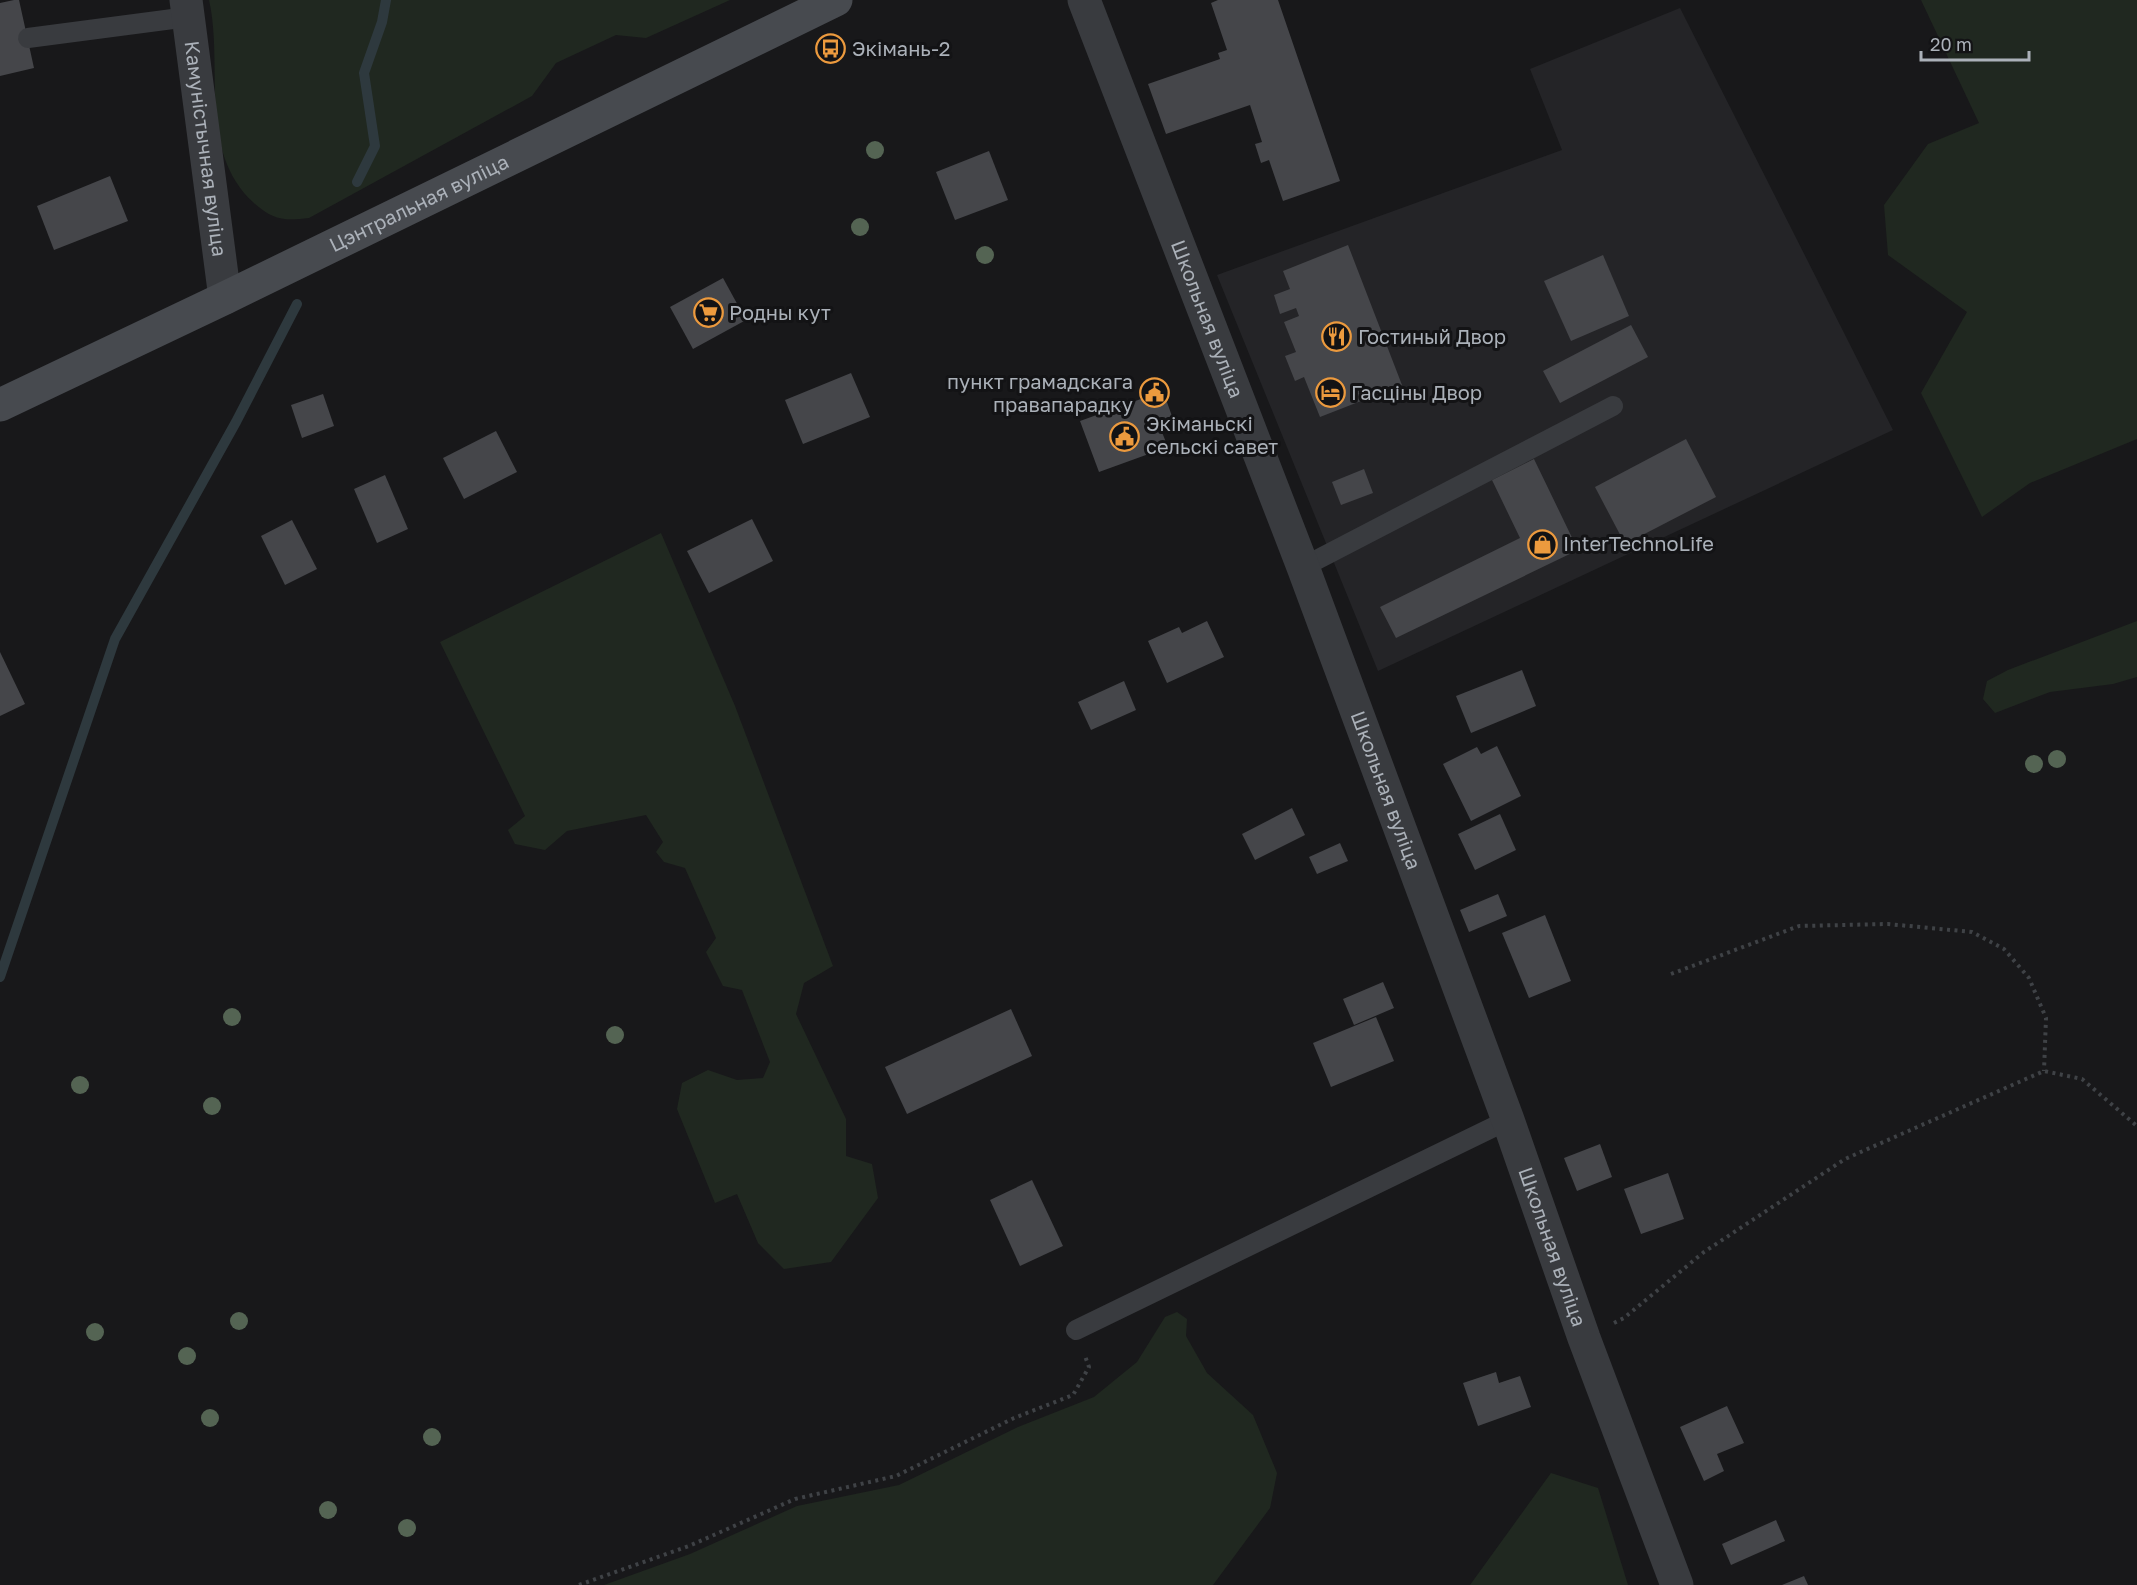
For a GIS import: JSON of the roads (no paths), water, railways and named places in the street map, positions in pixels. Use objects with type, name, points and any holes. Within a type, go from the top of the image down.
[{"type":"main road","name":"Цэнтральная вуліца","points":[[0,405],[225,298],[836,0]]},
{"type":"street","name":"Школьная вуліца","points":[[1084,0],[1303,567],[1508,1120],[1584,1338],[1677,1585]]},
{"type":"street","name":"Камуністычная вуліца","points":[[187,8],[225,298]]},
{"type":"lane","points":[[28,38],[187,8]]},
{"type":"lane","points":[[1303,567],[1613,406]]},
{"type":"lane","points":[[1076,1330],[1508,1120]]},
{"type":"waterway","points":[[357,182],[375,146],[364,73],[382,22],[386,0]]},
{"type":"waterway","points":[[0,977],[115,639],[236,422],[297,304]]},
{"type":"place","name":"Экімань-2","points":[[831,49]]},
{"type":"place","name":"Родны кут","points":[[708,313]]},
{"type":"place","name":"Гостиный Двор","points":[[1337,337]]},
{"type":"place","name":"пункт грамадскага правапарадку","points":[[1154,393]]},
{"type":"place","name":"Гасціны Двор","points":[[1330,393]]},
{"type":"place","name":"Экіманьскі сельскі савет","points":[[1125,436]]},
{"type":"place","name":"InterTechnoLife","points":[[1542,544]]}]
